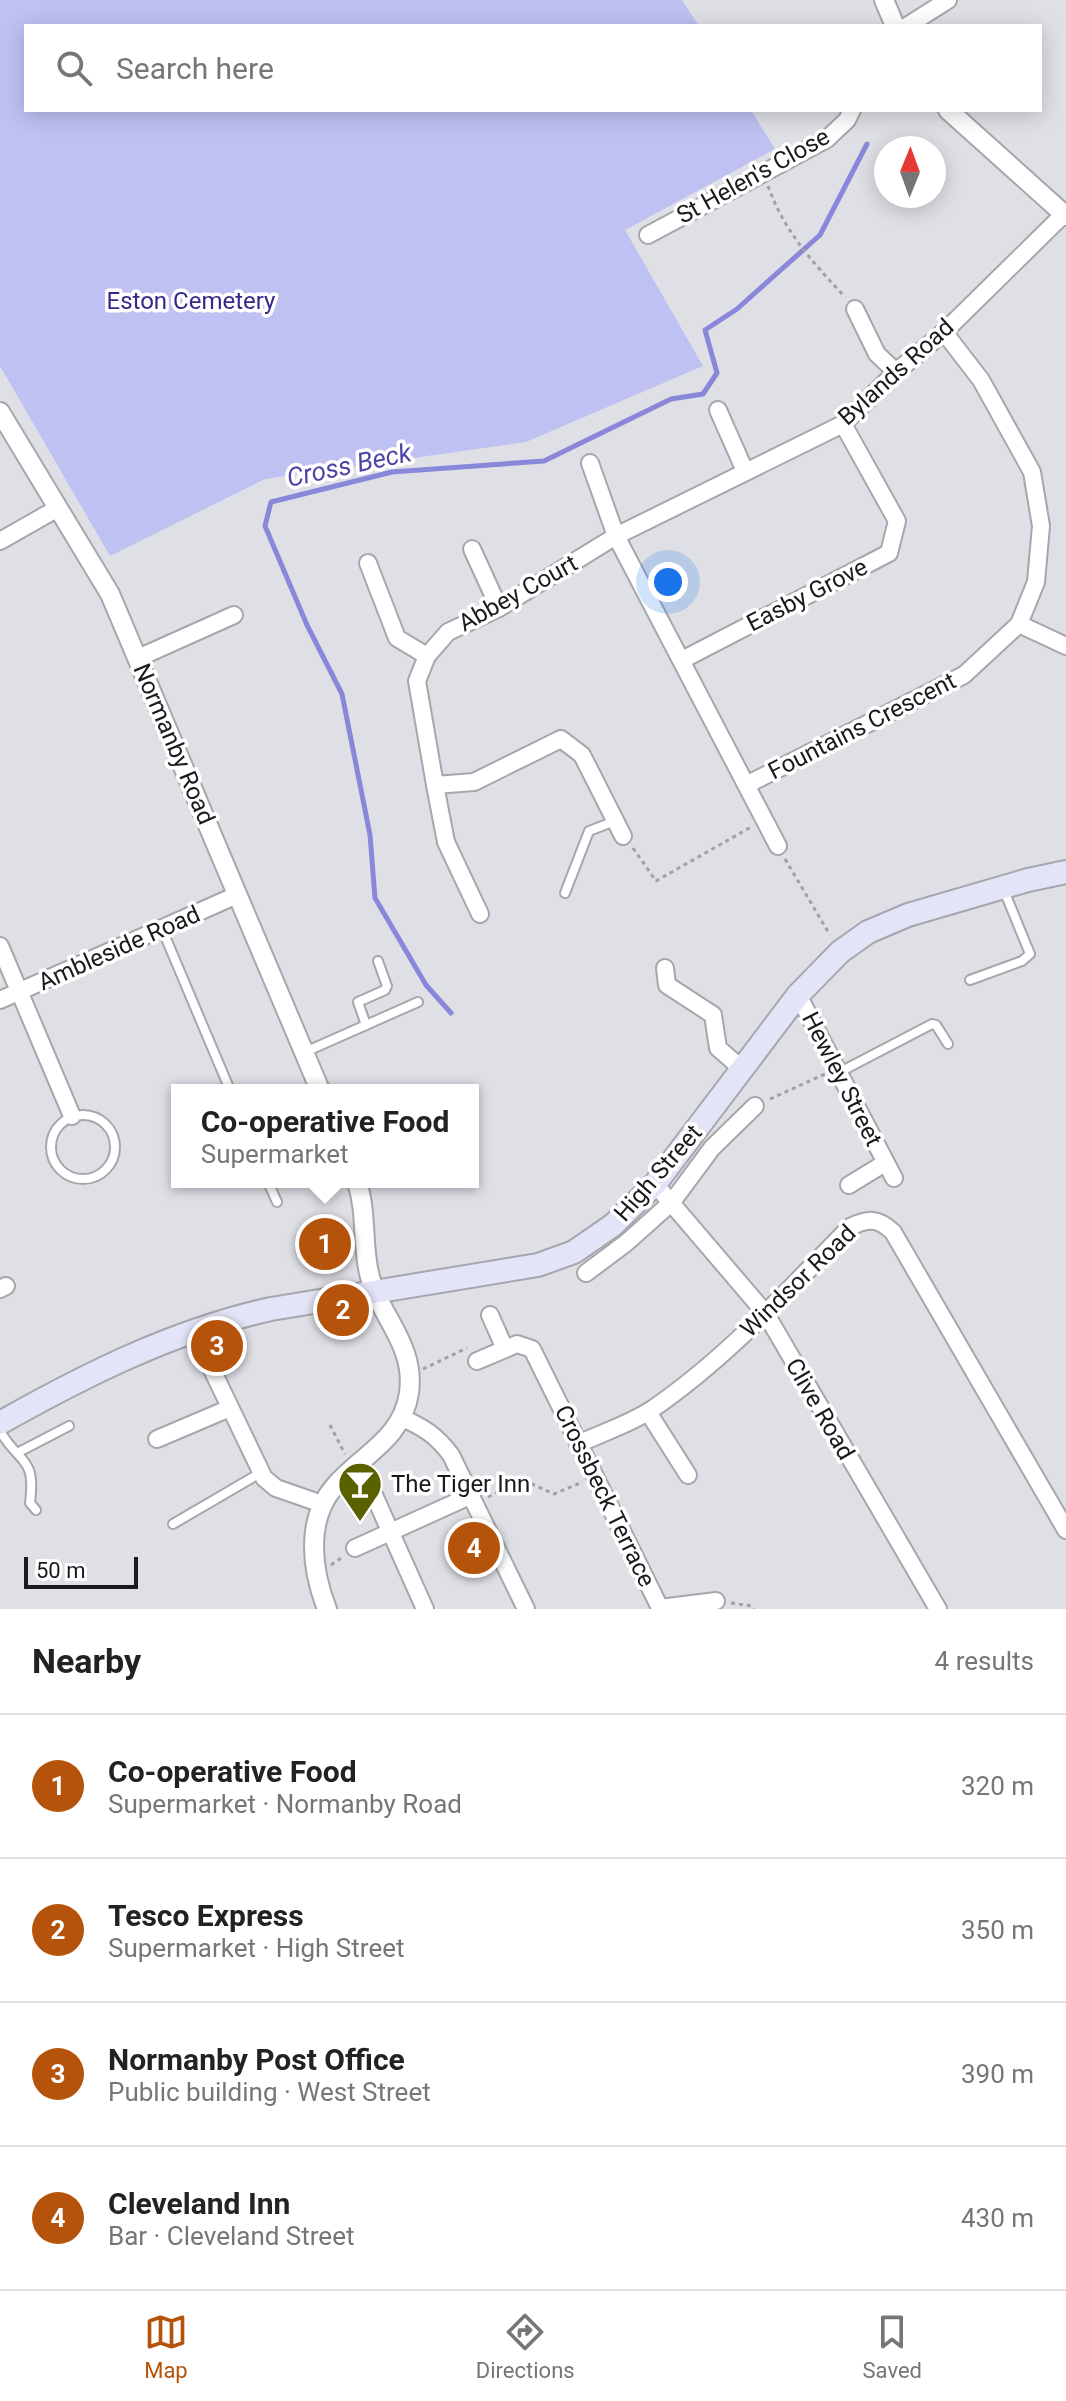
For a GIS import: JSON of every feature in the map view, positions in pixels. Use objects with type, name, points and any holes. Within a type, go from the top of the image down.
[{"type":"main road","name":"High Street","points":[[0,1423],[137,1353],[193,1330],[271,1309],[538,1265],[574,1252],[613,1225],[655,1184],[798,995],[840,952],[868,932],[908,915],[1066,872]]},
{"type":"street","points":[[884,0],[894,24]]},
{"type":"street","points":[[910,24],[948,0]]},
{"type":"street","name":"St Helen's Close","points":[[648,235],[827,139],[851,112]]},
{"type":"street","points":[[950,112],[1065,215]]},
{"type":"street","name":"Bylands Road","points":[[616,536],[843,424],[1065,215]]},
{"type":"street","points":[[855,309],[877,354],[896,372]]},
{"type":"street","name":"Fountains Crescent","points":[[748,784],[964,675],[1019,624],[1036,582],[1041,526],[1032,472],[981,380],[944,332]]},
{"type":"street","points":[[718,410],[745,471]]},
{"type":"street","name":"Normanby Road","points":[[0,412],[110,594],[317,1084]]},
{"type":"street","name":"Easby Grove","points":[[682,660],[889,553],[897,521],[843,424]]},
{"type":"street","points":[[590,463],[616,536],[778,846]]},
{"type":"street","points":[[0,541],[58,508]]},
{"type":"street","name":"Abbey Court","points":[[427,656],[448,632],[499,608],[616,536]]},
{"type":"street","points":[[472,549],[499,608]]},
{"type":"street","points":[[368,563],[397,638],[427,656],[417,681],[446,842],[480,914]]},
{"type":"street","points":[[138,658],[234,615]]},
{"type":"street","points":[[1019,624],[1066,646]]},
{"type":"street","points":[[435,785],[474,782],[561,739],[582,755],[619,828]]},
{"type":"street","name":"Ambleside Road","points":[[0,1000],[237,895]]},
{"type":"street","points":[[0,946],[72,1116]]},
{"type":"street","points":[[665,968],[667,985],[713,1015],[718,1048],[742,1069]]},
{"type":"street","name":"Hewley Street","points":[[798,995],[890,1170],[849,1185]]},
{"type":"street","points":[[586,1273],[672,1202],[712,1148],[755,1106]]},
{"type":"street","name":"Clive Road","points":[[655,1184],[766,1314],[938,1609]]},
{"type":"street","points":[[327,1609],[315,1577],[314,1536],[322,1504],[335,1485],[389,1439],[402,1418],[409,1396],[410,1375],[403,1346],[369,1273],[364,1210],[358,1188]]},
{"type":"street","name":"Windsor Road","points":[[578,1444],[648,1412],[695,1377],[766,1314],[850,1227],[866,1220],[880,1221],[893,1232],[1061,1510],[1066,1530]]},
{"type":"street","name":"Crossbeck Terrace","points":[[490,1315],[511,1346],[532,1349],[660,1608],[716,1601]]},
{"type":"street","points":[[193,1330],[264,1478],[276,1488],[322,1504]]},
{"type":"street","points":[[477,1361],[511,1346]]},
{"type":"street","points":[[157,1439],[230,1408]]},
{"type":"street","points":[[648,1412],[688,1475]]},
{"type":"street","points":[[402,1418],[427,1429],[451,1455],[526,1609]]},
{"type":"street","points":[[374,1495],[425,1609]]},
{"type":"street","points":[[355,1548],[390,1530],[474,1499]]},
{"type":"lane","points":[[565,893],[589,831],[619,828]]},
{"type":"lane","points":[[970,980],[1022,961],[1030,954],[1003,887]]},
{"type":"lane","points":[[162,929],[227,1084]]},
{"type":"lane","points":[[366,1025],[358,1002],[385,990],[387,986],[378,961]]},
{"type":"lane","points":[[304,1052],[418,1002]]},
{"type":"lane","points":[[836,1071],[932,1024],[936,1025],[948,1044]]},
{"type":"lane","points":[[86,1114],[97,1117],[113,1133],[116,1150],[113,1161],[97,1177],[76,1179],[66,1175],[52,1157],[51,1141],[55,1131],[72,1116],[86,1114]]},
{"type":"lane","points":[[271,1188],[277,1202]]},
{"type":"lane","points":[[17,1453],[69,1426]]},
{"type":"lane","points":[[0,1431],[33,1477],[30,1503],[36,1510]]},
{"type":"lane","points":[[173,1524],[262,1472]]},
{"type":"path","points":[[763,172],[778,214],[810,260],[855,309]]},
{"type":"path","points":[[619,828],[656,881],[764,820]]},
{"type":"path","points":[[778,846],[840,952]]},
{"type":"path","points":[[755,1106],[836,1071]]},
{"type":"path","points":[[410,1375],[470,1346],[477,1361]]},
{"type":"path","points":[[474,1499],[523,1480],[554,1494],[594,1476]]},
{"type":"path","points":[[315,1577],[355,1548]]},
{"type":"path","points":[[716,1601],[752,1606],[754,1609]]},
{"type":"green space","name":"Eston Cemetery","points":[[0,0],[682,0],[698,24],[24,24],[24,112],[752,112],[775,149],[625,230],[703,366],[526,442],[265,479],[110,556],[0,366]]},
{"type":"waterway","name":"Cross Beck","points":[[451,1013],[426,985],[375,898],[370,835],[342,694],[307,625],[265,526],[271,502],[392,472],[544,461],[671,399],[703,394],[717,373],[705,330],[737,309],[820,235],[867,144]]},
{"type":"place","name":"Co-operative Food","points":[[325,1244]]},
{"type":"place","name":"Tesco Express","points":[[343,1310]]},
{"type":"place","name":"Normanby Post Office","points":[[217,1346]]},
{"type":"place","name":"The Tiger Inn","points":[[360,1523]]},
{"type":"place","name":"Cleveland Inn","points":[[474,1548]]}]
